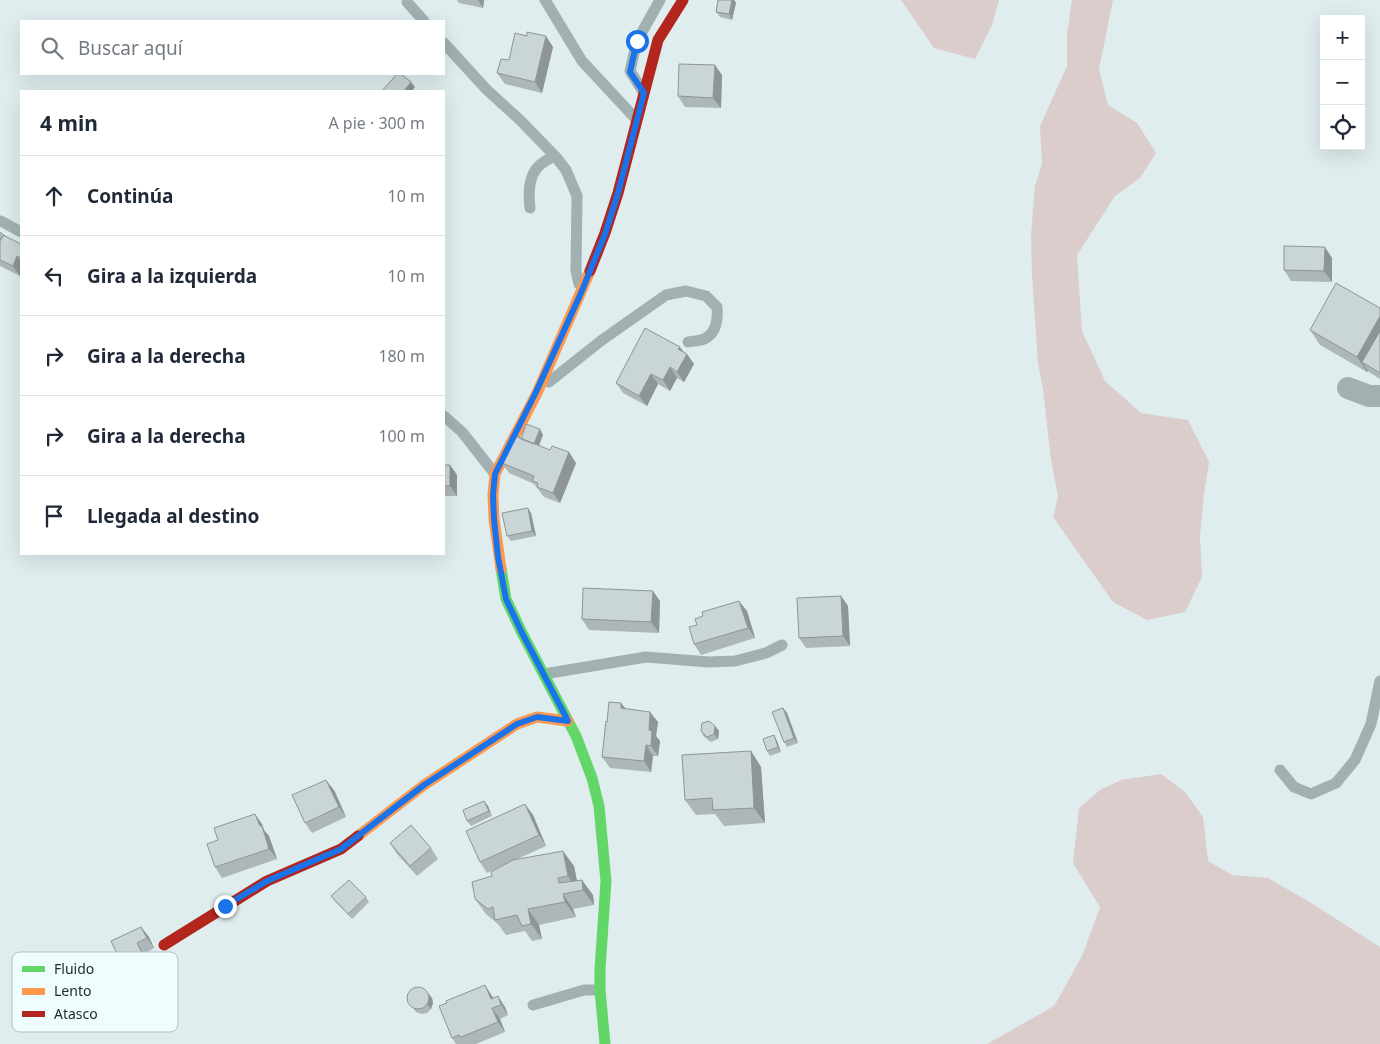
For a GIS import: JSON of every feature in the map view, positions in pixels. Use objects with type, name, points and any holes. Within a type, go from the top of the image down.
[{"type":"street","points":[[605,1044],[600,969],[606,881],[599,806],[592,778],[568,721],[506,599],[494,519],[493,495],[495,474],[536,392],[581,293],[605,234],[618,193],[658,40],[683,0]]},
{"type":"street","points":[[1348,388],[1369,396],[1380,396]]},
{"type":"street","points":[[164,945],[267,881],[341,849],[424,785],[517,724],[537,717],[568,721]]},
{"type":"lane","points":[[545,0],[582,60],[636,120]]},
{"type":"lane","points":[[644,93],[630,72],[637,41],[660,0]]},
{"type":"lane","points":[[407,2],[423,20]]},
{"type":"lane","points":[[445,44],[486,90],[520,120],[566,170],[576,196],[576,270],[581,293]]},
{"type":"lane","points":[[530,208],[528,194],[533,175],[542,162],[555,156]]},
{"type":"lane","points":[[1,221],[20,231]]},
{"type":"lane","points":[[536,392],[602,340],[666,295],[686,292],[706,296],[717,307],[718,320],[713,331],[704,340],[688,342]]},
{"type":"lane","points":[[445,417],[462,432],[495,474]]},
{"type":"lane","points":[[544,674],[646,657],[709,662],[736,660],[766,653],[782,645]]},
{"type":"lane","points":[[1280,770],[1294,787],[1311,794],[1336,783],[1355,760],[1371,724],[1380,682]]},
{"type":"lane","points":[[533,1005],[584,990],[600,990]]},
{"type":"shaded area","points":[[901,0],[999,0],[992,25],[975,59],[934,48]]},
{"type":"shaded area","points":[[1072,0],[1113,0],[1099,69],[1108,105],[1137,123],[1156,153],[1140,178],[1115,196],[1077,255],[1082,331],[1105,381],[1141,413],[1188,420],[1209,462],[1200,537],[1202,577],[1185,612],[1147,620],[1113,602],[1053,517],[1058,496],[1051,460],[1043,389],[1038,363],[1031,235],[1035,186],[1042,164],[1040,126],[1067,66],[1067,34]]},
{"type":"shaded area","points":[[1161,774],[1185,792],[1203,817],[1208,861],[1232,875],[1268,878],[1380,947],[1380,1044],[987,1044],[1054,1006],[1082,956],[1100,907],[1073,863],[1079,808],[1100,790],[1121,780]]},
{"type":"building","points":[[718,0],[732,0],[729,14],[716,12]]},
{"type":"building","points":[[527,32],[546,36],[535,82],[497,73],[501,59],[509,60],[515,33],[527,36]]},
{"type":"building","points":[[679,64],[715,65],[713,98],[678,96]]},
{"type":"building","points":[[396,75],[402,75],[411,82],[405,90],[383,90]]},
{"type":"building","points":[[3,235],[20,244],[20,258],[17,256],[13,266],[0,260],[0,241]]},
{"type":"building","points":[[1284,246],[1325,247],[1324,271],[1284,270]]},
{"type":"building","points":[[1336,283],[1380,308],[1380,316],[1357,357],[1310,330]]},
{"type":"building","points":[[645,328],[680,347],[678,349],[687,354],[677,372],[670,367],[663,380],[651,374],[639,396],[616,383]]},
{"type":"building","points":[[1380,331],[1380,373],[1362,362]]},
{"type":"building","points":[[526,424],[540,429],[534,444],[521,439]]},
{"type":"building","points":[[513,435],[550,450],[552,446],[569,452],[553,493],[537,487],[538,483],[532,481],[534,476],[502,463]]},
{"type":"building","points":[[445,465],[450,465],[450,486],[445,486]]},
{"type":"building","points":[[528,508],[532,531],[507,536],[502,513]]},
{"type":"building","points":[[583,588],[653,591],[651,622],[582,619]]},
{"type":"building","points":[[841,596],[843,636],[799,638],[797,598]]},
{"type":"building","points":[[739,601],[748,628],[694,644],[689,627],[697,625],[695,619],[703,616],[702,612]]},
{"type":"building","points":[[609,702],[621,703],[621,708],[650,712],[649,730],[652,731],[651,746],[646,745],[644,761],[602,757]]},
{"type":"building","points":[[783,708],[794,738],[784,742],[772,712]]},
{"type":"building","points":[[709,721],[715,726],[714,734],[707,737],[701,731],[702,723]]},
{"type":"building","points":[[774,735],[778,747],[767,751],[763,739]]},
{"type":"building","points":[[751,751],[754,808],[713,810],[712,798],[685,800],[682,755]]},
{"type":"building","points":[[326,780],[339,807],[305,823],[292,795]]},
{"type":"building","points":[[484,801],[489,811],[467,821],[463,810]]},
{"type":"building","points":[[525,804],[539,835],[480,862],[466,831]]},
{"type":"building","points":[[255,814],[260,826],[262,826],[269,849],[215,867],[207,844],[218,840],[214,828]]},
{"type":"building","points":[[411,825],[431,848],[410,866],[390,843]]},
{"type":"building","points":[[563,851],[568,876],[558,878],[559,883],[582,880],[583,890],[563,894],[565,902],[528,909],[531,924],[522,926],[517,915],[495,920],[493,907],[488,909],[475,899],[472,882],[492,876],[491,872],[513,860]]},
{"type":"building","points":[[349,880],[366,897],[348,914],[331,896]]},
{"type":"building","points":[[141,927],[147,938],[137,943],[142,952],[116,952],[111,941]]},
{"type":"building","points":[[485,985],[491,999],[498,996],[501,1005],[492,1008],[498,1022],[461,1037],[459,1035],[452,1038],[439,1006],[447,1003],[446,1001]]},
{"type":"building","points":[[418,987],[426,990],[429,998],[426,1006],[418,1009],[410,1006],[407,998],[410,990]]},
{"type":"traffic: fast","points":[[501,569],[506,599],[576,736],[592,778],[599,806],[606,881],[600,969],[605,1044]]},
{"type":"traffic: slow","points":[[501,569],[494,519],[493,495],[495,474],[537,393],[590,271]]},
{"type":"traffic: slow","points":[[358,836],[424,785],[517,724],[537,717],[568,721]]},
{"type":"traffic: jam","points":[[590,271],[618,193],[658,40],[683,0]]},
{"type":"traffic: jam","points":[[164,945],[267,881],[341,849],[358,836]]},
{"type":"route","points":[[225,906],[267,881],[341,849],[424,785],[517,724],[537,717],[568,721],[506,599],[498,557],[494,519],[493,495],[495,474],[536,392],[581,293],[605,234],[618,193],[644,93],[630,72],[637,41]]}]
